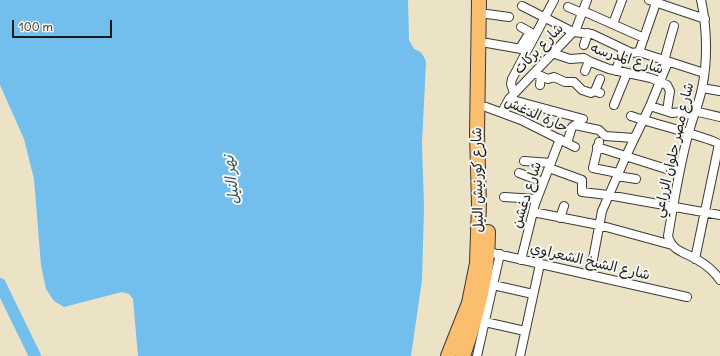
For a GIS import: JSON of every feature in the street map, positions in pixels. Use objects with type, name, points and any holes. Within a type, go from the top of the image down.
[{"type":"highway","name":"شارع كورنيش النيل","points":[[448,356],[469,303],[478,252],[479,0]]},
{"type":"highway","name":"شارع كورنيش النيل","points":[[464,356],[494,253],[486,107],[487,7]]},
{"type":"street","points":[[523,49],[545,18],[554,0]]},
{"type":"street","name":"شارع بركات","points":[[502,112],[511,96],[537,74],[552,53],[577,28],[587,0]]},
{"type":"street","points":[[613,24],[622,0]]},
{"type":"street","name":"شارع مصر حلوان الزراعي","points":[[672,245],[668,236],[679,173],[688,134],[702,88],[704,73],[705,19],[701,0]]},
{"type":"street","points":[[639,52],[654,1],[705,19]]},
{"type":"street","points":[[522,6],[573,32],[588,33],[634,54],[639,52],[666,62],[704,73]]},
{"type":"street","points":[[487,7],[509,17]]},
{"type":"street","points":[[568,7],[613,24],[644,38]]},
{"type":"street","points":[[590,274],[598,225],[608,195],[661,82],[674,26]]},
{"type":"street","points":[[521,27],[530,32],[511,81],[511,96],[583,119]]},
{"type":"street","points":[[584,46],[588,33]]},
{"type":"street","points":[[487,43],[523,49]]},
{"type":"street","points":[[616,70],[623,49]]},
{"type":"street","name":"شارع المدرسه","points":[[552,53],[570,59],[584,58],[616,70],[667,85],[670,91],[667,112]]},
{"type":"street","points":[[585,71],[589,61]]},
{"type":"street","points":[[614,105],[627,73]]},
{"type":"street","points":[[537,74],[540,84]]},
{"type":"street","points":[[537,74],[548,79],[554,77],[565,82],[574,82],[578,84],[582,90],[591,93],[598,92],[600,79]]},
{"type":"street","points":[[702,88],[720,91]]},
{"type":"street","points":[[650,106],[674,114],[682,112],[720,117]]},
{"type":"street","name":"حارة الدغش","points":[[486,107],[502,112],[575,146]]},
{"type":"street","points":[[631,116],[688,134],[714,140],[719,144],[695,258]]},
{"type":"street","name":"شارع دغشن","points":[[521,260],[533,212],[543,182],[550,165],[572,126],[575,125],[599,130],[601,134]]},
{"type":"street","points":[[534,138],[537,129]]},
{"type":"street","points":[[634,138],[606,136],[601,134],[593,168],[636,180]]},
{"type":"street","points":[[598,146],[679,173]]},
{"type":"street","points":[[524,161],[550,165],[582,180],[582,192],[608,195],[720,215]]},
{"type":"street","points":[[519,174],[543,182]]},
{"type":"street","points":[[504,197],[537,199]]},
{"type":"street","points":[[560,218],[564,206]]},
{"type":"street","points":[[533,212],[598,225],[672,245],[676,250],[695,258],[708,267],[720,280]]},
{"type":"street","points":[[477,356],[493,285],[494,253]]},
{"type":"street","name":"شارع الشيخ الشعراوي","points":[[494,253],[687,297]]},
{"type":"street","points":[[520,356],[540,264]]},
{"type":"street","points":[[493,285],[533,294]]},
{"type":"street","points":[[485,322],[525,331]]},
{"type":"water","name":"نهر النيل","points":[[0,0],[408,0],[409,40],[414,49],[422,54],[426,62],[422,143],[424,207],[422,280],[411,356],[138,356],[133,299],[129,294],[122,292],[64,307],[54,301],[46,289],[41,265],[34,179],[24,139],[0,85]]},
{"type":"waterway","points":[[0,284],[35,356]]}]
